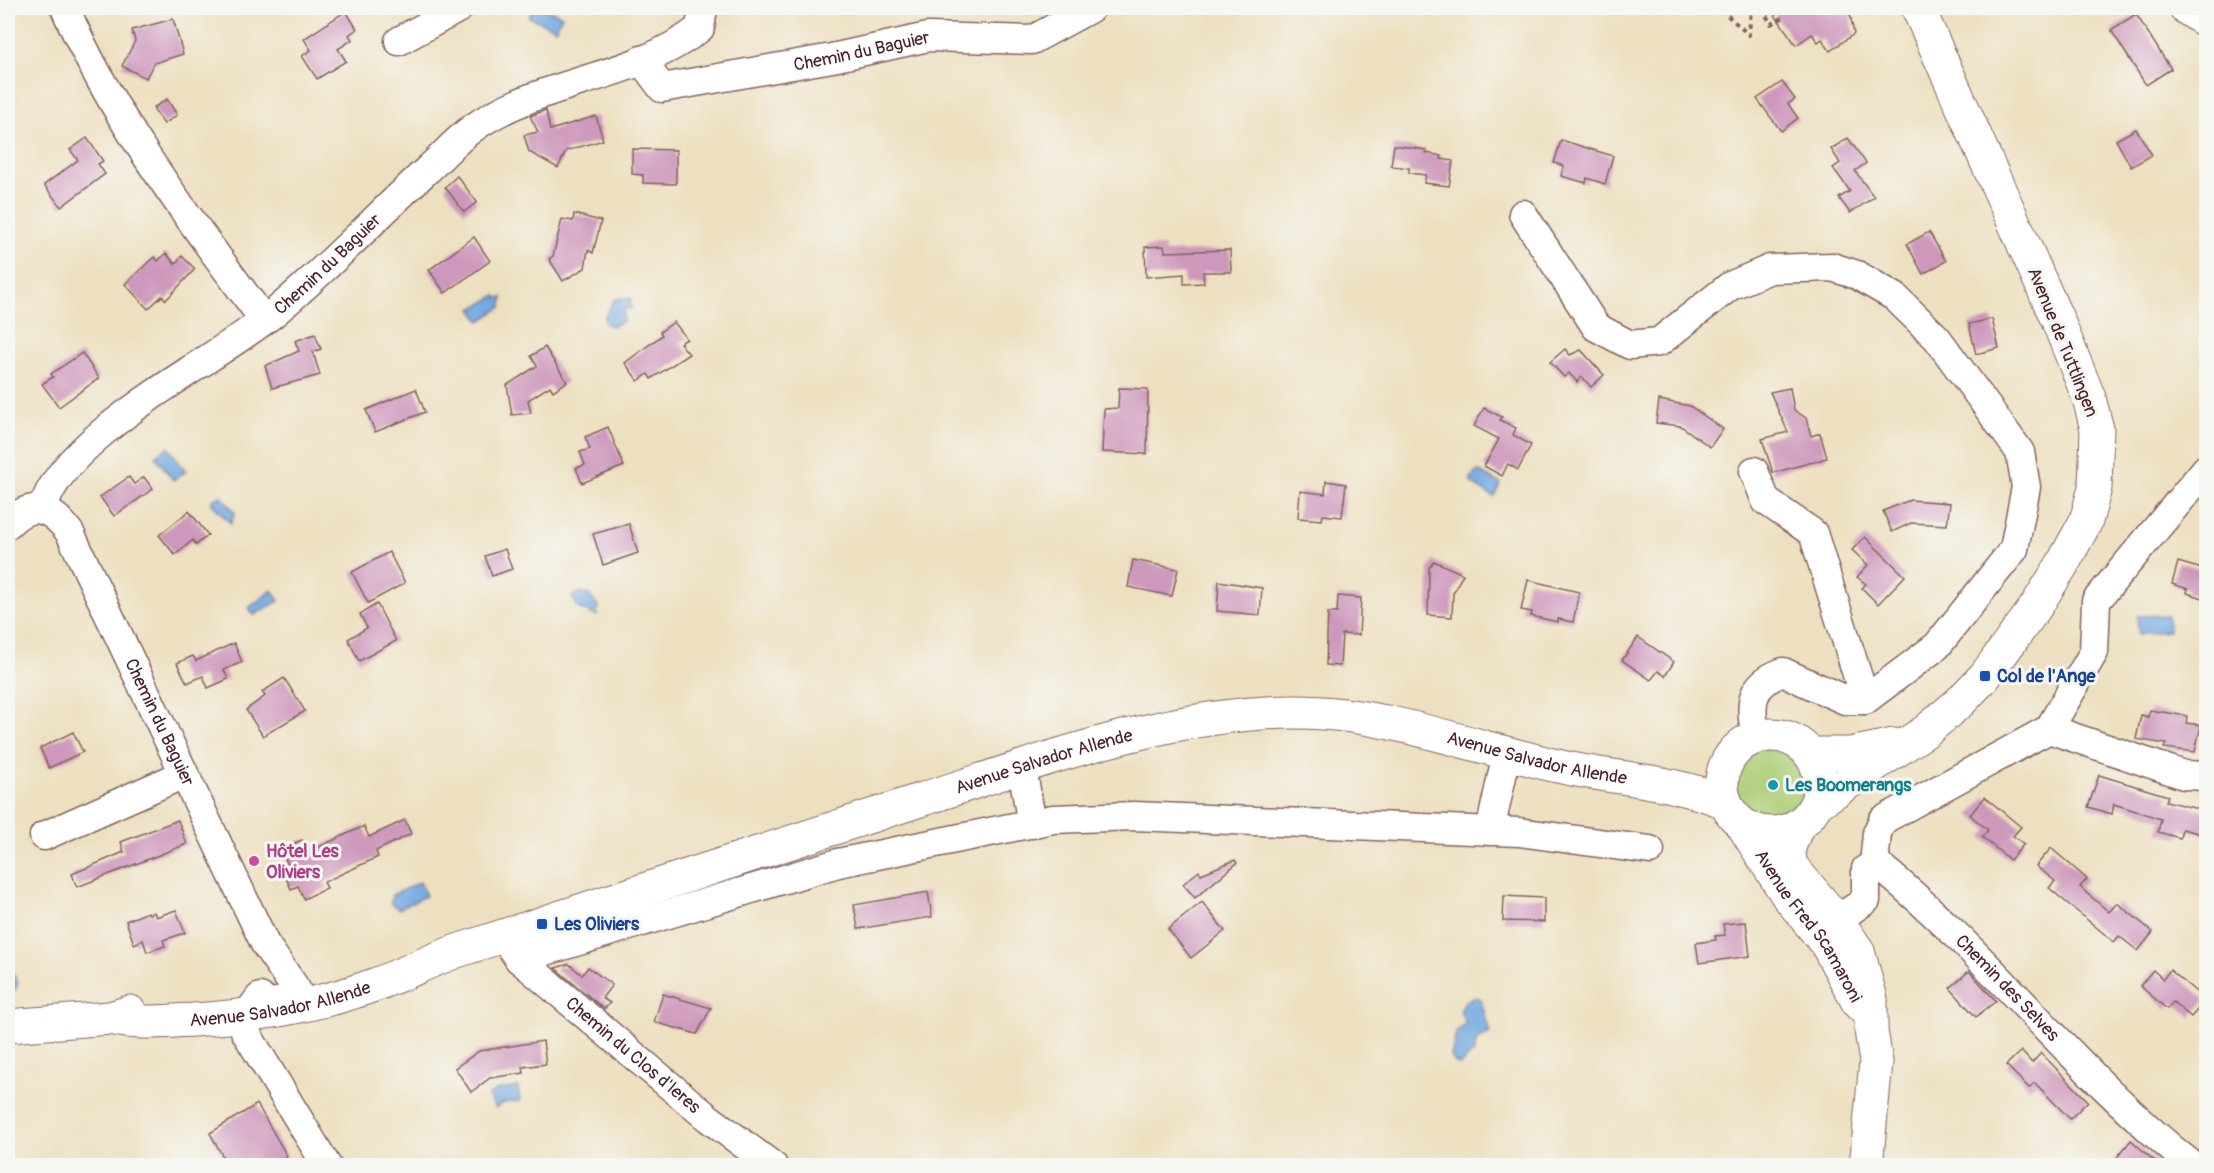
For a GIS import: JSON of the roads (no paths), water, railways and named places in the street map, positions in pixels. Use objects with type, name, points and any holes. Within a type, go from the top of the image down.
[{"type":"main road","name":"Avenue de Tuttlingen","points":[[1807,815],[1910,742],[1960,702],[2008,647],[2035,608],[2086,521],[2096,488],[2097,429],[2090,398],[1918,8]]},
{"type":"main road","points":[[2186,8],[2206,21]]},
{"type":"main road","name":"Avenue Salvador Allende","points":[[110,1018],[132,1023],[211,1018],[444,956],[511,948],[1023,768],[1124,736],[1194,720],[1301,712],[1353,718],[1410,728],[1601,776],[1661,782],[1733,813]]},
{"type":"main road","points":[[1770,735],[1785,737],[1799,743],[1810,753],[1820,778],[1807,815],[1784,832],[1769,834],[1733,813],[1722,779],[1743,747],[1770,735]]},
{"type":"main road","name":"Avenue de Tuttlingen","points":[[1810,753],[1851,754],[1910,742]]},
{"type":"main road","name":"Avenue Salvador Allende","points":[[1661,782],[1743,747]]},
{"type":"main road","name":"Avenue Fred Scamaroni","points":[[1733,813],[1787,895],[1826,943],[1871,1030]]},
{"type":"main road","name":"Avenue Fred Scamaroni","points":[[1807,815],[1788,850],[1791,866],[1837,920],[1858,951],[1871,999],[1871,1030],[1876,1062],[1866,1166]]},
{"type":"main road","name":"Avenue Salvador Allende","points":[[8,1026],[110,1018],[132,1011],[272,1002]]},
{"type":"street","points":[[65,8],[77,35],[156,174],[264,320]]},
{"type":"street","points":[[399,41],[459,8]]},
{"type":"street","name":"Chemin du Baguier","points":[[327,1166],[245,1031],[272,1002],[265,944],[70,533],[54,514],[43,509],[47,492],[76,456],[165,386],[264,320],[474,128],[544,92],[641,60],[682,42],[700,28],[703,8]]},
{"type":"street","name":"Chemin du Baguier","points":[[641,60],[662,88],[832,58],[928,38],[1032,40],[1091,8]]},
{"type":"street","points":[[1523,214],[1596,327],[1630,345],[1659,342],[1730,286],[1770,269],[1832,267],[1857,275],[1895,297],[1937,338],[2020,452],[2026,488],[2014,549],[1937,646],[1865,700],[1845,700],[1783,672],[1769,677],[1757,686],[1743,747]]},
{"type":"street","points":[[1787,895],[1801,898],[1825,922],[1837,920],[1866,900],[1866,869],[1874,865],[1877,833],[1883,820],[2049,729],[2094,652],[2096,601],[2206,469]]},
{"type":"street","points":[[1754,471],[1766,501],[1813,533],[1865,700]]},
{"type":"street","points":[[8,524],[26,510],[43,509]]},
{"type":"street","points":[[2049,729],[2184,775],[2206,776]]},
{"type":"street","points":[[1490,831],[1507,753]]},
{"type":"street","points":[[1023,768],[1032,824]]},
{"type":"street","points":[[44,836],[184,774]]},
{"type":"street","points":[[511,948],[838,862],[1053,819],[1135,816],[1490,831],[1650,850]]},
{"type":"street","name":"Chemin des Selves","points":[[1874,865],[1882,868],[1924,903],[2095,1076],[2193,1166]]},
{"type":"street","name":"Chemin du Clos d'Ieres","points":[[511,948],[707,1117],[773,1166]]},
{"type":"water","points":[[534,8],[544,8],[562,16],[556,29],[529,17]]},
{"type":"water","points":[[496,295],[497,298],[503,297],[502,307],[480,321],[472,309]]},
{"type":"water","points":[[631,298],[631,309],[624,309],[623,321],[613,326],[606,324],[604,318],[614,300]]},
{"type":"water","points":[[168,447],[186,471],[173,480],[155,456]]},
{"type":"water","points":[[1478,471],[1501,484],[1494,497],[1471,483],[1471,477]]},
{"type":"water","points":[[221,496],[235,512],[231,524],[212,504],[212,500]]},
{"type":"water","points":[[272,590],[279,601],[254,615],[249,608]]},
{"type":"water","points":[[581,592],[588,594],[598,606],[597,616],[578,608],[572,596]]},
{"type":"water","points":[[2168,615],[2169,631],[2138,634],[2137,616]]},
{"type":"water","points":[[420,882],[426,896],[399,909],[391,904],[392,895]]},
{"type":"water","points":[[8,972],[18,983],[15,990],[8,992]]},
{"type":"water","points":[[1477,997],[1481,1000],[1490,1033],[1477,1039],[1474,1052],[1460,1065],[1455,1063],[1451,1056],[1456,1033],[1466,1023],[1460,1012],[1465,1001]]},
{"type":"water","points":[[518,1087],[520,1101],[503,1103],[496,1108],[488,1096],[497,1090]]},
{"type":"place","name":"Col de l'Ange","points":[[1985,676]]},
{"type":"place","name":"Les Boomerangs","points":[[1773,785]]},
{"type":"place","name":"Hôtel Les Oliviers","points":[[254,861]]},
{"type":"place","name":"Les Oliviers","points":[[542,924]]}]
